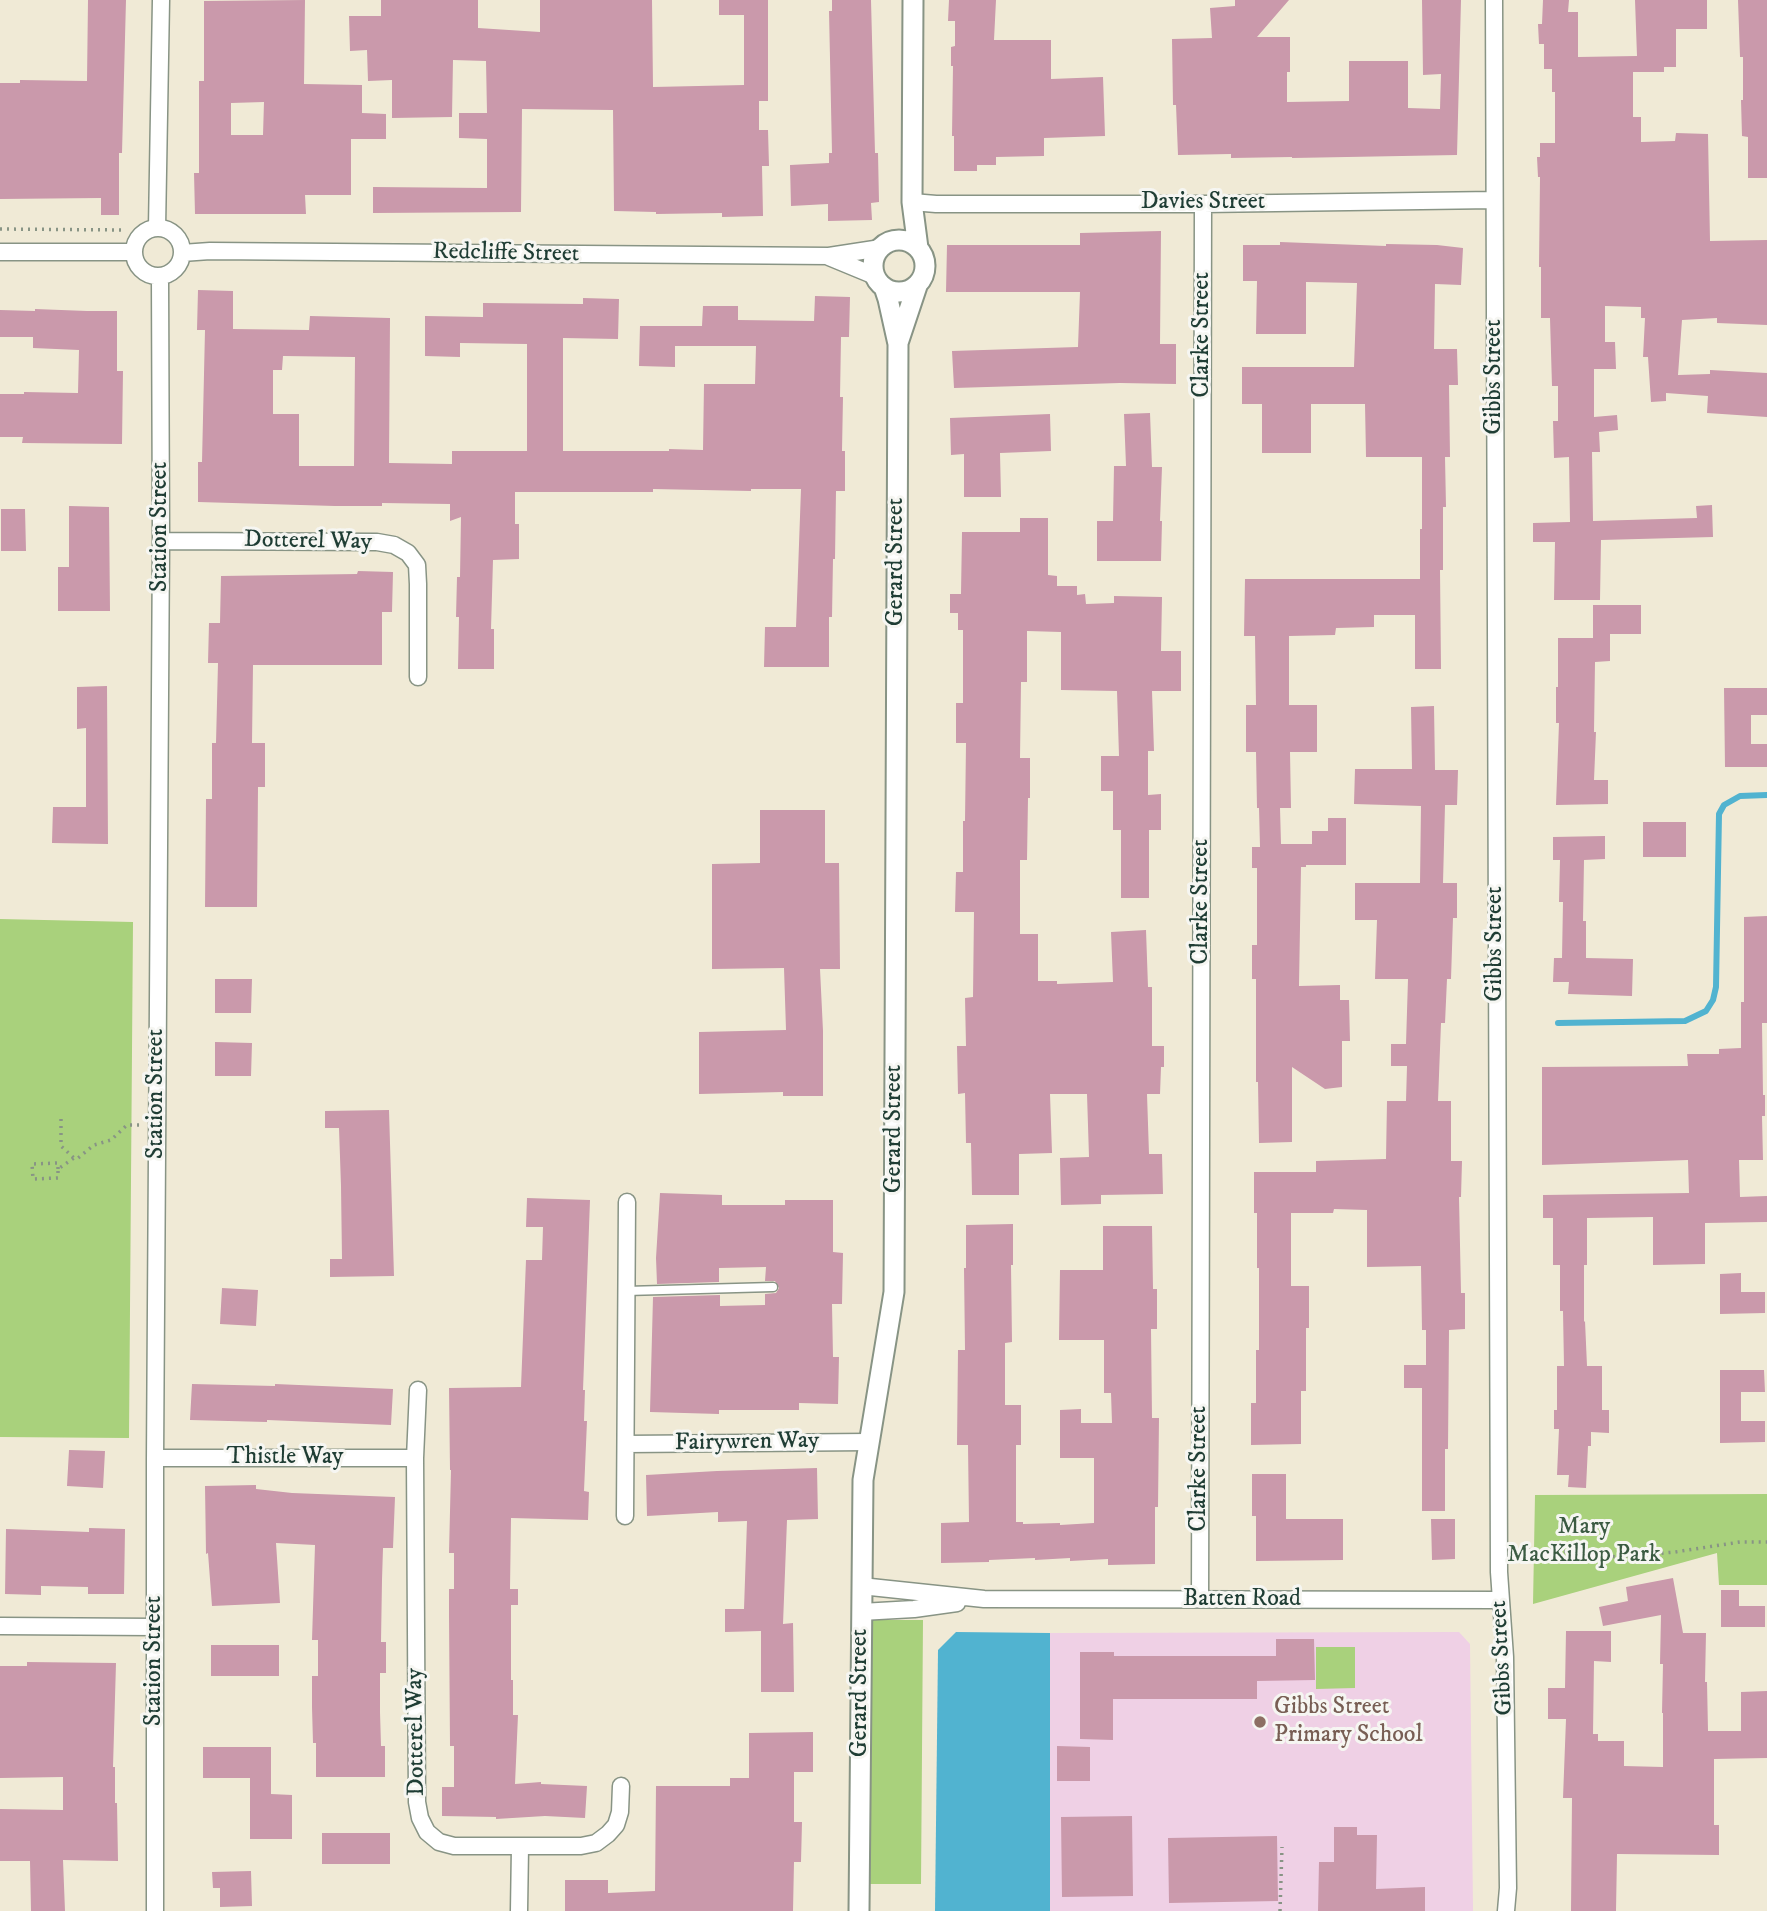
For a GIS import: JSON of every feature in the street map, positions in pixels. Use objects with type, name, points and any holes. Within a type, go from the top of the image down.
[{"type":"street","points":[[157,228],[162,0]]},
{"type":"street","points":[[913,0],[912,202],[918,248]]},
{"type":"street","name":"Gibbs Street","points":[[1494,0],[1499,1572],[1505,1657],[1508,1911]]},
{"type":"street","name":"Davies Street","points":[[912,202],[1203,204],[1494,200]]},
{"type":"street","points":[[886,245],[906,241],[918,248],[923,255],[925,271],[917,286],[900,292],[892,291],[879,282],[873,270],[874,262],[912,202]]},
{"type":"street","name":"Clarke Street","points":[[1200,1600],[1203,204]]},
{"type":"street","points":[[157,228],[172,232],[178,238],[183,253],[178,266],[160,277],[144,273],[135,260],[134,252],[134,246],[141,235],[157,228]]},
{"type":"street","name":"Redcliffe Street","points":[[183,253],[210,251],[829,256],[870,251],[886,245]]},
{"type":"street","points":[[0,252],[134,252]]},
{"type":"street","name":"Redcliffe Street","points":[[829,256],[879,282]]},
{"type":"street","name":"Station Street","points":[[155,1911],[160,277]]},
{"type":"street","name":"Gerard Street","points":[[859,1911],[863,1480],[894,1292],[898,344],[888,299],[879,282]]},
{"type":"street","name":"Gerard Street","points":[[898,344],[917,286]]},
{"type":"street","name":"Dotterel Way","points":[[161,541],[377,542],[394,545],[408,553],[417,565],[418,677]]},
{"type":"street","points":[[625,1516],[627,1202]]},
{"type":"street","name":"Dotterel Way","points":[[418,1390],[415,1458],[419,1818],[427,1832],[439,1842],[454,1846],[581,1846],[596,1843],[616,1825],[620,1812],[621,1786]]},
{"type":"street","name":"Fairywren Way","points":[[626,1444],[869,1442]]},
{"type":"street","name":"Thistle Way","points":[[155,1458],[415,1458]]},
{"type":"street","name":"Batten Road","points":[[861,1586],[984,1599],[1500,1600]]},
{"type":"street","name":"Batten Road","points":[[861,1612],[914,1609],[984,1599]]},
{"type":"street","points":[[0,1626],[155,1628]]},
{"type":"street","points":[[519,1911],[520,1847]]},
{"type":"lane","points":[[626,1291],[773,1287]]},
{"type":"path","points":[[0,229],[122,230]]},
{"type":"path","points":[[61,1119],[61,1146],[74,1158]]},
{"type":"path","points":[[58,1169],[74,1158],[79,1158],[94,1145],[111,1140],[127,1125],[146,1126]]},
{"type":"path","points":[[58,1163],[58,1169],[58,1178],[33,1178],[32,1164],[58,1163]]},
{"type":"path","points":[[1513,1550],[1560,1550],[1618,1557],[1675,1552],[1728,1543],[1767,1542]]},
{"type":"path","points":[[1280,1911],[1282,1847]]},
{"type":"shaded area","name":"Gibbs Street Primary School","points":[[1459,1632],[1470,1644],[1473,1911],[1050,1911],[1050,1633]]},
{"type":"green space","points":[[0,919],[133,922],[129,1438],[0,1437]]},
{"type":"green space","name":"Mary MacKillop Park","points":[[1767,1494],[1767,1585],[1719,1585],[1717,1553],[1533,1604],[1535,1495]]},
{"type":"green space","points":[[870,1620],[923,1620],[921,1884],[867,1884]]},
{"type":"green space","points":[[1316,1647],[1355,1647],[1355,1688],[1316,1689]]},
{"type":"water","points":[[956,1632],[1050,1633],[1050,1911],[935,1911],[938,1650]]},
{"type":"building","points":[[88,0],[126,0],[119,215],[101,215],[101,198],[0,199],[0,83],[20,83],[20,80],[87,81]]},
{"type":"building","points":[[305,0],[304,84],[362,85],[362,113],[386,114],[386,139],[351,139],[351,195],[305,195],[306,214],[195,214],[194,173],[199,173],[199,81],[204,81],[204,1]],"holes":[[[264,102],[263,135],[231,135],[231,103]]]},
{"type":"building","points":[[381,0],[478,0],[478,28],[540,32],[540,0],[652,0],[653,87],[744,85],[744,15],[719,15],[719,0],[768,0],[768,101],[759,101],[759,130],[768,130],[769,166],[762,166],[763,216],[722,217],[722,213],[656,214],[614,211],[613,110],[522,109],[521,212],[373,213],[373,187],[487,188],[487,139],[459,138],[459,113],[487,113],[486,61],[453,60],[452,117],[392,118],[392,80],[368,81],[367,50],[350,51],[349,16],[381,16]]},
{"type":"building","points":[[832,0],[871,0],[879,202],[871,203],[872,220],[828,221],[828,204],[791,206],[790,165],[829,163],[829,153],[832,153],[829,11],[832,11]]},
{"type":"building","points":[[949,0],[996,0],[994,40],[1051,40],[1051,79],[1103,77],[1105,136],[1044,138],[1044,156],[996,157],[996,165],[977,165],[977,171],[954,171],[951,47],[955,46],[955,21],[948,21]]},
{"type":"building","points":[[1235,0],[1289,0],[1257,37],[1290,37],[1287,102],[1349,101],[1349,61],[1408,61],[1408,108],[1440,109],[1441,74],[1423,75],[1422,0],[1461,0],[1457,155],[1231,158],[1231,154],[1178,155],[1176,105],[1173,105],[1172,39],[1212,38],[1210,8],[1235,6]]},
{"type":"building","points":[[1543,0],[1569,0],[1568,12],[1578,12],[1578,57],[1637,56],[1635,0],[1707,0],[1707,29],[1676,29],[1676,67],[1664,67],[1664,72],[1633,72],[1633,117],[1641,117],[1641,142],[1675,141],[1676,133],[1708,134],[1710,241],[1767,240],[1767,325],[1717,323],[1717,318],[1682,320],[1678,375],[1710,374],[1710,370],[1767,373],[1767,417],[1707,413],[1708,396],[1666,393],[1666,401],[1651,402],[1648,357],[1643,357],[1645,318],[1641,318],[1641,307],[1605,306],[1605,342],[1615,342],[1616,369],[1594,369],[1594,417],[1617,415],[1618,430],[1599,432],[1600,452],[1592,452],[1593,521],[1697,518],[1696,506],[1712,505],[1713,537],[1601,540],[1600,600],[1554,600],[1555,542],[1533,542],[1533,523],[1570,522],[1569,457],[1554,458],[1553,421],[1558,421],[1558,386],[1552,386],[1550,318],[1541,318],[1540,177],[1537,157],[1540,157],[1540,143],[1555,143],[1552,69],[1544,69],[1544,44],[1539,44],[1538,24],[1542,24]]},
{"type":"building","points":[[1738,0],[1767,0],[1767,178],[1748,178],[1748,137],[1742,136],[1743,57],[1740,57]]},
{"type":"building","points":[[1161,231],[1160,344],[1176,344],[1176,384],[954,388],[952,351],[1078,347],[1080,292],[946,292],[947,245],[1080,245],[1080,233]]},
{"type":"building","points":[[1280,242],[1437,245],[1463,248],[1461,285],[1435,284],[1434,349],[1457,349],[1458,385],[1449,385],[1450,457],[1445,457],[1446,507],[1443,507],[1443,570],[1440,570],[1441,669],[1415,669],[1415,615],[1374,615],[1374,627],[1336,628],[1335,635],[1289,636],[1289,705],[1317,705],[1317,752],[1290,752],[1291,808],[1280,808],[1281,844],[1312,844],[1312,831],[1328,831],[1328,818],[1346,818],[1346,865],[1301,867],[1299,986],[1340,985],[1340,1000],[1349,1000],[1350,1041],[1342,1041],[1342,1087],[1325,1089],[1292,1067],[1292,1142],[1259,1143],[1256,979],[1252,979],[1252,945],[1257,945],[1257,868],[1252,868],[1252,847],[1260,847],[1259,808],[1256,752],[1246,752],[1246,705],[1256,705],[1255,636],[1244,636],[1245,579],[1420,579],[1422,529],[1422,457],[1366,457],[1365,404],[1311,404],[1311,453],[1262,453],[1262,404],[1242,404],[1242,367],[1354,367],[1357,283],[1306,282],[1306,334],[1256,334],[1257,281],[1243,281],[1243,245],[1280,245]]},
{"type":"building","points":[[198,290],[233,291],[233,329],[309,330],[310,316],[390,318],[389,463],[452,464],[452,451],[527,451],[527,344],[460,343],[460,357],[425,356],[425,316],[483,317],[483,303],[583,304],[583,298],[619,299],[618,339],[563,338],[563,451],[703,450],[704,384],[755,384],[756,346],[675,346],[675,367],[639,366],[640,326],[702,326],[703,306],[738,306],[738,320],[814,321],[815,296],[850,297],[849,337],[841,337],[840,397],[843,397],[842,451],[845,451],[845,491],[836,491],[829,667],[764,667],[765,627],[796,627],[801,489],[653,489],[653,492],[515,492],[519,559],[493,560],[491,629],[494,629],[494,669],[458,669],[459,617],[456,617],[461,517],[450,521],[450,504],[382,503],[382,506],[335,506],[198,502],[198,462],[202,462],[205,330],[197,330]],"holes":[[[283,356],[355,357],[354,466],[299,466],[299,414],[273,414],[273,370],[282,370]]]},
{"type":"building","points":[[0,310],[117,311],[117,371],[123,371],[122,444],[22,443],[23,437],[0,437],[0,394],[78,393],[79,350],[33,348],[33,337],[0,337]]},
{"type":"building","points":[[1150,413],[1152,467],[1162,467],[1161,561],[1097,561],[1097,521],[1113,521],[1114,466],[1126,466],[1124,414]]},
{"type":"building","points":[[1050,414],[1051,451],[1000,453],[1001,497],[964,497],[964,454],[951,455],[950,418]]},
{"type":"building","points":[[69,506],[109,507],[110,611],[58,611],[58,567],[69,567]]},
{"type":"building","points":[[1,509],[25,509],[26,551],[1,551]]},
{"type":"building","points":[[1020,518],[1048,518],[1048,575],[1057,576],[1057,586],[1077,586],[1077,595],[1085,594],[1086,604],[1114,603],[1114,596],[1162,597],[1161,651],[1181,651],[1181,691],[1152,691],[1154,751],[1148,751],[1148,795],[1161,794],[1161,830],[1149,830],[1149,898],[1121,898],[1121,830],[1113,830],[1113,791],[1101,791],[1101,756],[1119,756],[1117,691],[1061,690],[1061,632],[1027,631],[1027,682],[1021,682],[1020,758],[1030,758],[1030,798],[1027,860],[1020,860],[1020,934],[1038,934],[1038,981],[1057,981],[1057,984],[1113,982],[1111,932],[1146,930],[1148,987],[1152,987],[1152,1046],[1164,1046],[1160,1094],[1147,1094],[1149,1154],[1162,1154],[1163,1194],[1101,1195],[1101,1204],[1061,1205],[1060,1158],[1089,1157],[1087,1094],[1050,1094],[1052,1153],[1019,1154],[1019,1195],[972,1195],[971,1143],[966,1143],[965,1093],[958,1094],[957,1046],[966,1046],[965,998],[973,997],[974,912],[955,912],[956,872],[963,872],[966,743],[956,743],[956,703],[963,703],[963,630],[958,630],[958,613],[950,613],[950,594],[961,594],[962,532],[1020,532]]},
{"type":"building","points":[[358,571],[393,572],[392,612],[382,612],[382,665],[253,665],[252,743],[265,743],[265,787],[258,787],[257,907],[205,907],[206,799],[212,799],[212,743],[216,743],[218,663],[208,663],[209,623],[220,623],[221,576],[357,574]]},
{"type":"building","points":[[1593,605],[1641,605],[1641,634],[1610,634],[1610,661],[1595,662],[1594,780],[1608,780],[1608,804],[1556,805],[1558,638],[1593,638]]},
{"type":"building","points":[[107,686],[108,844],[52,843],[53,807],[86,807],[86,728],[77,729],[77,687]]},
{"type":"building","points":[[1724,688],[1767,688],[1767,715],[1751,715],[1751,744],[1767,744],[1767,767],[1725,767]]},
{"type":"building","points":[[1434,706],[1435,770],[1458,770],[1457,805],[1445,805],[1443,883],[1457,883],[1457,918],[1453,918],[1451,979],[1447,979],[1445,1023],[1441,1023],[1438,1101],[1451,1101],[1451,1161],[1462,1161],[1459,1197],[1461,1293],[1465,1293],[1465,1329],[1449,1330],[1445,1511],[1422,1511],[1422,1388],[1404,1388],[1404,1365],[1426,1365],[1426,1330],[1422,1330],[1421,1266],[1367,1267],[1367,1210],[1334,1209],[1333,1213],[1291,1213],[1291,1286],[1309,1286],[1306,1391],[1301,1391],[1301,1444],[1251,1445],[1251,1403],[1256,1403],[1256,1350],[1259,1350],[1259,1268],[1257,1213],[1254,1213],[1254,1172],[1316,1172],[1316,1161],[1386,1159],[1387,1101],[1406,1101],[1407,1066],[1391,1066],[1391,1044],[1406,1044],[1408,979],[1375,979],[1377,920],[1355,920],[1355,883],[1420,883],[1421,806],[1354,804],[1355,769],[1412,769],[1411,707]]},
{"type":"building","points":[[760,810],[825,810],[825,863],[839,863],[840,969],[820,969],[823,1096],[783,1096],[783,1092],[699,1094],[699,1032],[786,1030],[784,968],[712,969],[712,864],[760,863]]},
{"type":"building","points":[[1643,822],[1686,822],[1686,857],[1643,857]]},
{"type":"building","points":[[1605,836],[1605,859],[1584,860],[1583,921],[1586,921],[1586,958],[1633,959],[1632,996],[1568,994],[1569,982],[1553,982],[1554,958],[1562,958],[1563,902],[1559,902],[1560,860],[1553,860],[1553,837]]},
{"type":"building","points":[[1767,916],[1767,1023],[1762,1023],[1765,1095],[1765,1116],[1762,1116],[1763,1160],[1739,1160],[1740,1197],[1767,1196],[1767,1222],[1705,1223],[1705,1264],[1653,1265],[1653,1217],[1587,1218],[1584,1322],[1587,1366],[1602,1366],[1602,1410],[1609,1410],[1609,1433],[1591,1432],[1586,1488],[1568,1487],[1569,1475],[1557,1475],[1559,1429],[1554,1429],[1557,1366],[1564,1366],[1560,1265],[1553,1265],[1553,1218],[1543,1218],[1543,1195],[1689,1193],[1688,1160],[1542,1165],[1542,1067],[1688,1066],[1687,1054],[1719,1054],[1719,1049],[1741,1048],[1744,917]]},
{"type":"building","points":[[215,979],[252,979],[251,1013],[215,1013]]},
{"type":"building","points":[[215,1042],[252,1043],[251,1076],[215,1076]]},
{"type":"building","points":[[389,1110],[394,1276],[330,1277],[330,1259],[342,1259],[341,1186],[339,1128],[325,1128],[325,1111]]},
{"type":"building","points":[[660,1193],[722,1195],[722,1205],[785,1205],[785,1200],[833,1200],[833,1252],[843,1253],[842,1304],[832,1304],[833,1357],[839,1357],[838,1404],[799,1403],[799,1410],[719,1410],[719,1414],[650,1412],[653,1297],[720,1295],[720,1306],[765,1305],[765,1294],[776,1293],[779,1288],[775,1281],[765,1281],[766,1267],[719,1268],[719,1282],[657,1284]]},
{"type":"building","points":[[527,1198],[590,1200],[583,1390],[584,1421],[587,1421],[584,1491],[589,1492],[588,1520],[511,1518],[510,1589],[518,1589],[518,1605],[511,1605],[513,1715],[518,1715],[515,1784],[541,1782],[587,1786],[585,1818],[545,1816],[496,1819],[442,1816],[442,1787],[454,1787],[454,1746],[450,1746],[449,1589],[454,1589],[454,1553],[449,1553],[449,1388],[521,1387],[526,1260],[542,1260],[543,1227],[526,1227]]},
{"type":"building","points":[[1013,1224],[1012,1342],[1005,1343],[1005,1405],[1021,1405],[1021,1445],[1016,1445],[1016,1522],[1060,1525],[1094,1523],[1094,1458],[1060,1458],[1060,1410],[1081,1409],[1081,1423],[1112,1423],[1111,1393],[1104,1393],[1104,1340],[1059,1340],[1060,1270],[1103,1270],[1103,1226],[1152,1226],[1157,1329],[1151,1329],[1152,1418],[1159,1418],[1155,1564],[1108,1565],[1108,1559],[1070,1561],[1070,1558],[941,1563],[941,1523],[969,1522],[968,1445],[957,1445],[958,1350],[965,1350],[966,1225]]},
{"type":"building","points":[[1741,1273],[1741,1292],[1765,1292],[1765,1313],[1720,1314],[1720,1274]]},
{"type":"building","points":[[222,1288],[258,1290],[256,1326],[220,1324]]},
{"type":"building","points":[[1720,1370],[1764,1370],[1765,1392],[1741,1392],[1741,1421],[1765,1421],[1765,1442],[1720,1443]]},
{"type":"building","points":[[192,1384],[393,1389],[391,1425],[190,1420]]},
{"type":"building","points":[[69,1450],[105,1451],[103,1488],[67,1486]]},
{"type":"building","points":[[817,1468],[818,1519],[787,1520],[783,1624],[793,1623],[794,1692],[761,1692],[761,1631],[725,1632],[725,1609],[744,1609],[747,1521],[718,1522],[718,1512],[647,1516],[646,1475]]},
{"type":"building","points":[[1252,1474],[1286,1474],[1286,1519],[1343,1519],[1343,1560],[1256,1561]]},
{"type":"building","points":[[256,1485],[256,1489],[292,1493],[395,1497],[393,1548],[383,1548],[381,1642],[386,1642],[386,1673],[380,1673],[380,1712],[381,1746],[385,1746],[385,1777],[316,1777],[312,1707],[312,1676],[318,1676],[318,1640],[312,1640],[315,1545],[276,1543],[280,1603],[212,1606],[208,1553],[206,1554],[205,1486]]},
{"type":"building","points":[[1431,1519],[1455,1519],[1455,1559],[1432,1560]]},
{"type":"building","points":[[89,1528],[125,1529],[124,1594],[88,1594],[88,1587],[41,1586],[41,1595],[5,1594],[6,1529],[89,1532]]},
{"type":"building","points":[[1673,1578],[1683,1633],[1706,1633],[1708,1731],[1741,1731],[1741,1692],[1767,1691],[1767,1758],[1714,1759],[1714,1825],[1719,1825],[1719,1855],[1617,1854],[1616,1911],[1571,1911],[1572,1798],[1563,1798],[1566,1719],[1548,1719],[1548,1688],[1565,1688],[1566,1631],[1611,1631],[1611,1662],[1594,1661],[1593,1734],[1598,1734],[1598,1741],[1624,1741],[1624,1766],[1663,1767],[1661,1615],[1603,1626],[1599,1607],[1628,1601],[1626,1587]]},
{"type":"building","points":[[1721,1590],[1739,1590],[1739,1606],[1765,1606],[1765,1627],[1721,1627]]},
{"type":"building","points":[[1276,1639],[1314,1639],[1315,1680],[1257,1681],[1257,1699],[1113,1699],[1113,1740],[1080,1739],[1080,1652],[1114,1652],[1114,1656],[1276,1656]]},
{"type":"building","points":[[211,1645],[279,1645],[279,1676],[211,1676]]},
{"type":"building","points":[[27,1662],[116,1663],[113,1767],[118,1861],[63,1860],[65,1911],[31,1911],[30,1861],[0,1861],[0,1809],[63,1810],[63,1777],[0,1778],[0,1666],[27,1666]]},
{"type":"building","points":[[813,1732],[813,1772],[794,1772],[794,1822],[802,1822],[801,1862],[794,1862],[793,1911],[565,1911],[565,1880],[608,1880],[608,1893],[655,1891],[656,1786],[730,1786],[730,1778],[749,1778],[749,1733]]},
{"type":"building","points":[[1057,1746],[1090,1747],[1090,1781],[1057,1781]]},
{"type":"building","points":[[203,1747],[271,1747],[271,1794],[292,1795],[292,1839],[250,1839],[250,1778],[203,1778]]},
{"type":"building","points":[[1132,1816],[1133,1896],[1062,1897],[1061,1817]]},
{"type":"building","points":[[1334,1827],[1357,1827],[1357,1835],[1377,1835],[1376,1889],[1425,1887],[1425,1911],[1318,1911],[1319,1862],[1334,1862]]},
{"type":"building","points":[[322,1833],[390,1833],[390,1864],[322,1864]]},
{"type":"building","points":[[1277,1836],[1278,1901],[1169,1903],[1168,1838]]},
{"type":"building","points":[[251,1871],[252,1906],[220,1907],[220,1888],[213,1888],[212,1872]]},
{"type":"waterway","points":[[1558,1023],[1685,1021],[1706,1011],[1713,1000],[1716,987],[1719,814],[1724,805],[1740,796],[1767,795]]},
{"type":"place","name":"Gibbs Street Primary School","points":[[1260,1722]]}]
